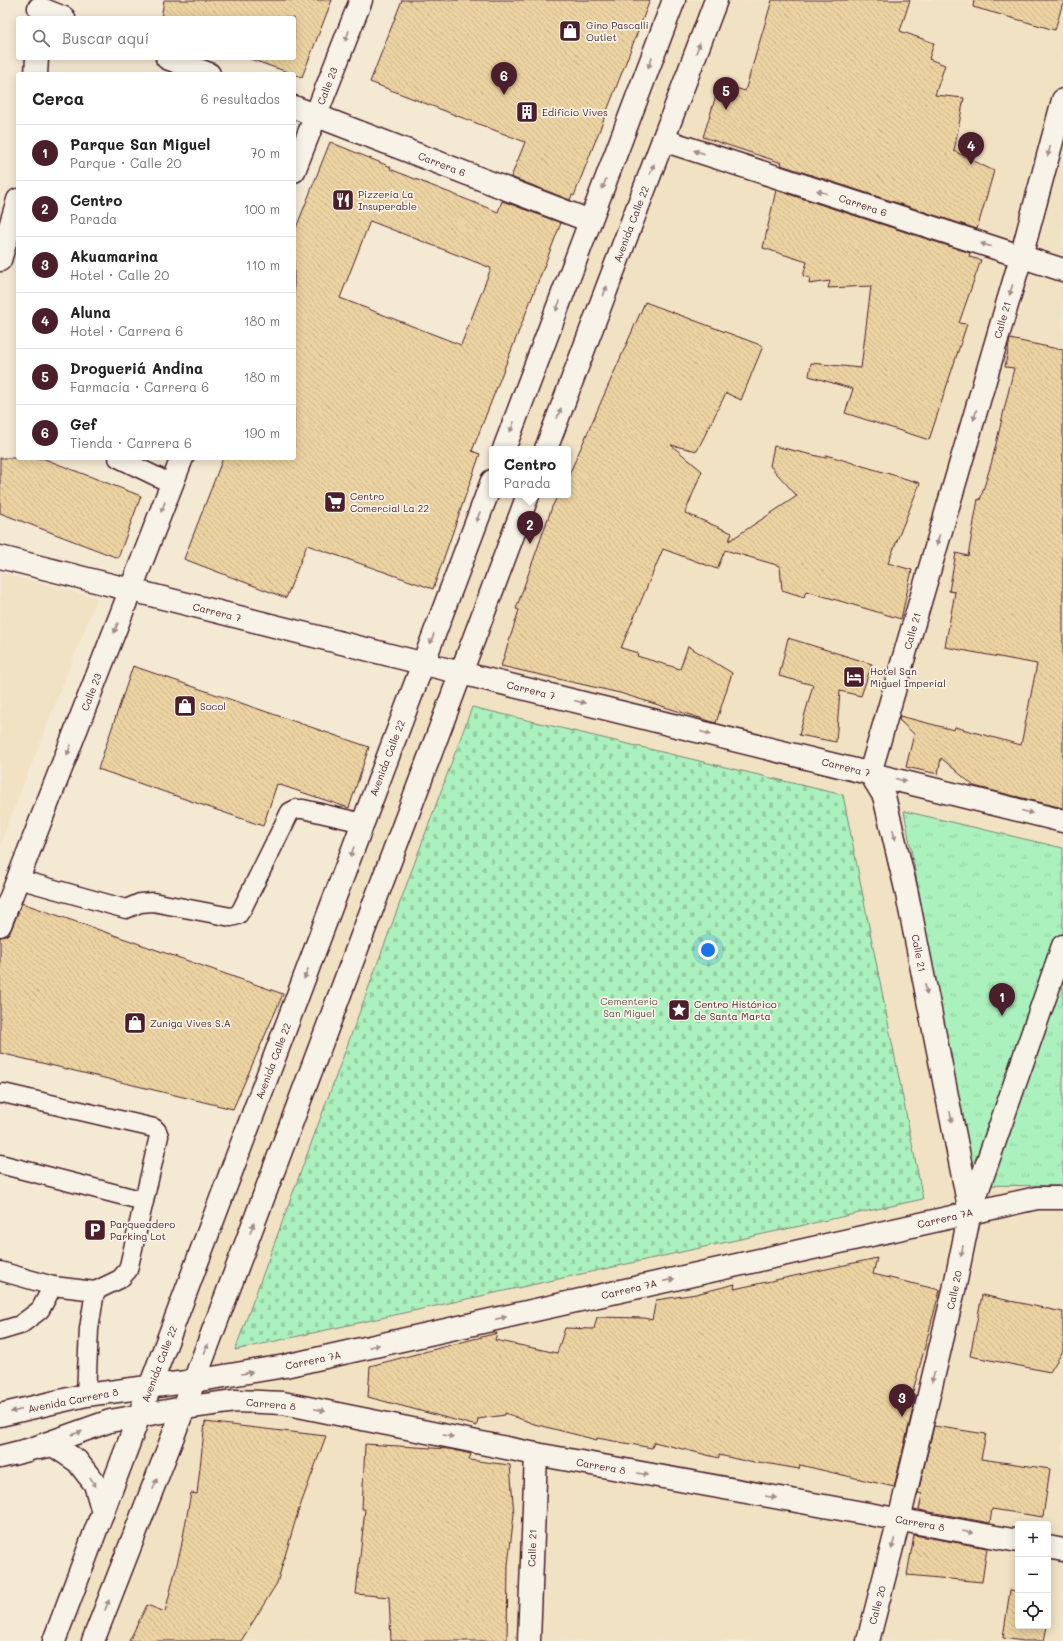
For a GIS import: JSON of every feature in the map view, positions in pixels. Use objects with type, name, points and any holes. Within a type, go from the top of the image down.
[{"type":"street","name":"Calle 23","points":[[296,166],[361,0]]},
{"type":"street","points":[[505,446],[674,0]]},
{"type":"street","name":"Avenida Calle 22","points":[[547,446],[716,0]]},
{"type":"street","points":[[38,9],[58,16]]},
{"type":"street","points":[[36,72],[37,60]]},
{"type":"street","points":[[172,60],[203,72]]},
{"type":"street","name":"Calle 21","points":[[970,1212],[906,889],[884,796],[870,773],[1021,257],[1063,100]]},
{"type":"street","name":"Carrera 6","points":[[296,108],[590,221]]},
{"type":"street","name":"Carrera 6","points":[[663,140],[1063,270]]},
{"type":"street","points":[[0,260],[16,207]]},
{"type":"street","name":"Calle 23","points":[[0,925],[181,460]]},
{"type":"street","name":"Avenida Calle 22","points":[[54,1641],[489,489]]},
{"type":"street","points":[[93,1641],[184,1408],[527,498]]},
{"type":"street","name":"Carrera 7","points":[[0,557],[130,591],[461,673],[1063,820]]},
{"type":"street","name":"Calle 20","points":[[868,1641],[899,1520],[954,1290],[970,1212],[1063,946]]},
{"type":"street","name":"Carrera 7A","points":[[194,1381],[285,1366],[970,1212],[1037,1198],[1063,1198]]},
{"type":"street","name":"Avenida Carrera 8","points":[[0,1415],[86,1395],[194,1381]]},
{"type":"street","name":"Carrera 8","points":[[184,1408],[235,1401],[283,1403],[536,1454],[1015,1540]]},
{"type":"street","points":[[28,1450],[110,1421],[184,1408]]},
{"type":"street","points":[[0,1456],[53,1445],[77,1461],[95,1484],[103,1512]]},
{"type":"street","name":"Calle 21","points":[[529,1641],[536,1454]]},
{"type":"street","points":[[1051,1548],[1063,1550]]},
{"type":"lane","points":[[122,460],[172,484]]},
{"type":"lane","points":[[18,879],[126,909],[140,903],[153,902],[231,917],[238,915],[242,909],[290,812],[296,809],[303,809],[363,823]]},
{"type":"lane","points":[[0,1094],[3,1093],[154,1128],[158,1131],[159,1136],[128,1270],[120,1279],[95,1291],[53,1286],[0,1271]]},
{"type":"lane","points":[[0,1164],[144,1201]]},
{"type":"lane","points":[[0,1331],[20,1325],[40,1310],[53,1286]]},
{"type":"lane","points":[[86,1395],[90,1329],[95,1291]]},
{"type":"shaded area","name":"Centro Histórico de Santa Marta","points":[[686,0],[1063,0],[1063,1641],[48,1641],[495,498],[571,498],[571,446],[515,446],[632,148]]},
{"type":"shaded area","points":[[0,573],[97,598],[0,844]]},
{"type":"green space","name":"Cementerio San Miguel","points":[[472,707],[843,795],[923,1199],[235,1350]]},
{"type":"green space","points":[[904,811],[1063,848],[1063,1186],[973,1185]]},
{"type":"building","points":[[164,0],[332,0],[302,77],[296,75],[296,72],[288,72],[253,60],[296,60],[296,16],[161,16]]},
{"type":"building","name":"Edificio Vives","points":[[402,0],[650,0],[574,196],[572,195],[570,200],[511,177],[525,142],[370,82]]},
{"type":"building","points":[[772,0],[910,0],[900,31],[934,43],[929,59],[945,65],[935,95],[964,98],[954,151],[994,171],[977,229],[781,165],[782,163],[703,137],[720,83],[745,91]]},
{"type":"building","points":[[974,0],[1063,0],[1063,2],[1055,30],[973,7]]},
{"type":"building","points":[[330,142],[391,167],[390,169],[498,212],[502,201],[561,223],[472,451],[480,454],[433,589],[307,545],[286,598],[184,559],[222,460],[296,460],[296,228]],"holes":[[[370,221],[491,268],[461,345],[340,298]]]},
{"type":"building","points":[[776,190],[970,253],[969,257],[981,260],[959,323],[967,324],[929,440],[845,413],[853,389],[809,376],[811,363],[861,368],[871,286],[828,288],[830,281],[809,284],[810,278],[803,276],[807,262],[763,248]]},
{"type":"building","points":[[645,302],[763,346],[741,400],[726,393],[697,451],[671,445],[702,471],[685,513],[732,533],[729,541],[797,496],[770,466],[774,446],[826,458],[826,455],[920,483],[888,563],[912,570],[901,619],[806,591],[804,597],[782,590],[780,566],[725,550],[717,569],[663,549],[621,648],[638,653],[637,656],[680,669],[688,646],[732,673],[716,723],[620,693],[501,666],[519,610],[516,609],[552,507],[556,498],[571,498],[571,470]]},
{"type":"building","points":[[1010,339],[1063,350],[1063,808],[974,786],[941,758],[938,774],[906,767],[914,734],[899,720],[900,716],[954,730],[955,727],[1021,745],[1037,664],[945,647],[955,592],[949,591],[956,553],[968,556],[978,499],[980,500],[992,461],[1014,368],[1005,367]]},
{"type":"building","points":[[0,458],[16,458],[16,460],[47,460],[141,496],[118,558],[0,513]]},
{"type":"building","points":[[788,638],[872,664],[861,696],[840,691],[836,742],[799,735],[813,685],[779,676]]},
{"type":"building","name":"Socol","points":[[133,666],[369,747],[349,808],[277,784],[263,826],[98,769]]},
{"type":"building","name":"Zuniga Vives S.A","points":[[22,903],[283,994],[233,1109],[0,1053],[0,937],[7,935],[11,930]]},
{"type":"building","points":[[877,1258],[873,1274],[940,1290],[912,1395],[916,1396],[894,1487],[800,1465],[799,1469],[759,1462],[758,1464],[719,1455],[719,1458],[654,1442],[652,1448],[597,1438],[597,1440],[534,1424],[505,1413],[505,1415],[478,1419],[477,1426],[368,1397],[370,1366],[497,1333],[495,1340],[557,1353],[565,1328],[594,1329],[597,1317],[645,1318],[652,1320],[656,1300],[696,1294],[735,1284],[734,1289]]},
{"type":"building","points":[[982,1295],[1063,1312],[1063,1351],[1050,1372],[970,1356]]},
{"type":"building","points":[[205,1422],[326,1436],[298,1512],[277,1583],[241,1641],[129,1641],[147,1605],[165,1612],[181,1548],[191,1493],[197,1494]]},
{"type":"building","points":[[934,1426],[986,1434],[981,1459],[1050,1469],[1043,1517],[992,1509],[990,1523],[919,1510],[922,1494],[918,1493]]},
{"type":"building","points":[[365,1444],[449,1449],[471,1454],[469,1460],[510,1465],[514,1514],[508,1565],[507,1641],[391,1641],[389,1597],[356,1594],[365,1509],[362,1509]]},
{"type":"building","points":[[914,1535],[987,1548],[982,1582],[907,1575]]},
{"type":"building","points":[[1010,1590],[1015,1591],[1015,1629],[1046,1629],[1044,1641],[1023,1641],[1003,1638]]},
{"type":"place","name":"Gino Pascalli Outlet","points":[[570,31]]},
{"type":"place","name":"Gef","points":[[504,95]]},
{"type":"place","name":"Drogueriá Andina","points":[[726,110]]},
{"type":"place","name":"Edificio Vives","points":[[527,112]]},
{"type":"place","name":"Aluna","points":[[971,165]]},
{"type":"place","name":"Pizzería La Insuperable","points":[[343,200]]},
{"type":"place","name":"Centro Comercial La 22","points":[[335,502]]},
{"type":"place","name":"Centro","points":[[530,544]]},
{"type":"place","name":"Hotel San Miguel Imperial","points":[[854,677]]},
{"type":"place","name":"Socol","points":[[185,706]]},
{"type":"place","name":"Centro Histórico de Santa Marta","points":[[679,1010]]},
{"type":"place","name":"Parque San Miguel","points":[[1002,1016]]},
{"type":"place","name":"Zuniga Vives S.A","points":[[135,1023]]},
{"type":"place","name":"Parqueadero Parking Lot","points":[[95,1230]]},
{"type":"place","name":"Akuamarina","points":[[902,1417]]}]
